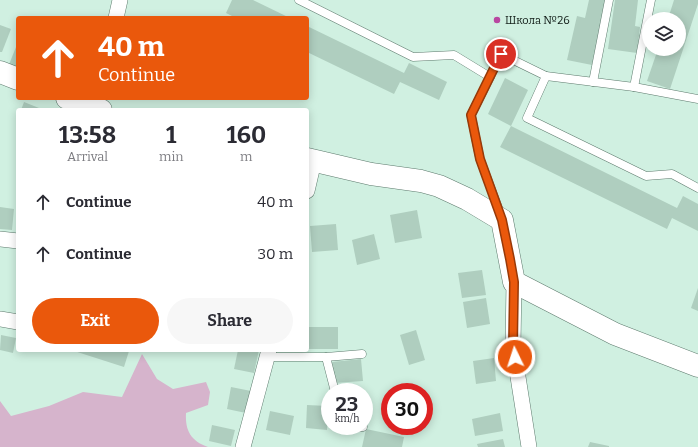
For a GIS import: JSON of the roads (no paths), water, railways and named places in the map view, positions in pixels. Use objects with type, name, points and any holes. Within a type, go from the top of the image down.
[{"type":"main road","points":[[0,72],[16,78]]},
{"type":"main road","points":[[74,100],[97,107]]},
{"type":"main road","points":[[311,160],[371,174],[421,181],[439,186],[468,199],[502,220],[514,282],[615,334],[698,366]]},
{"type":"street","points":[[116,16],[120,0]]},
{"type":"street","points":[[309,176],[311,160]]},
{"type":"street","points":[[0,239],[16,241]]},
{"type":"street","points":[[514,282],[513,345],[529,447]]},
{"type":"street","points":[[0,319],[16,322]]},
{"type":"street","points":[[243,447],[268,353]]},
{"type":"lane","points":[[299,0],[413,57],[454,56],[490,77]]},
{"type":"lane","points":[[593,82],[609,0]]},
{"type":"lane","points":[[634,87],[651,0]]},
{"type":"lane","points":[[502,220],[480,159],[471,115],[501,54],[546,76],[634,87],[698,99]]},
{"type":"lane","points":[[546,76],[527,118],[646,176],[672,174],[698,188]]},
{"type":"lane","points":[[268,353],[326,357],[362,354]]},
{"type":"lane","points":[[326,357],[333,383]]},
{"type":"place","name":"Школа №26","points":[[497,20]]}]
